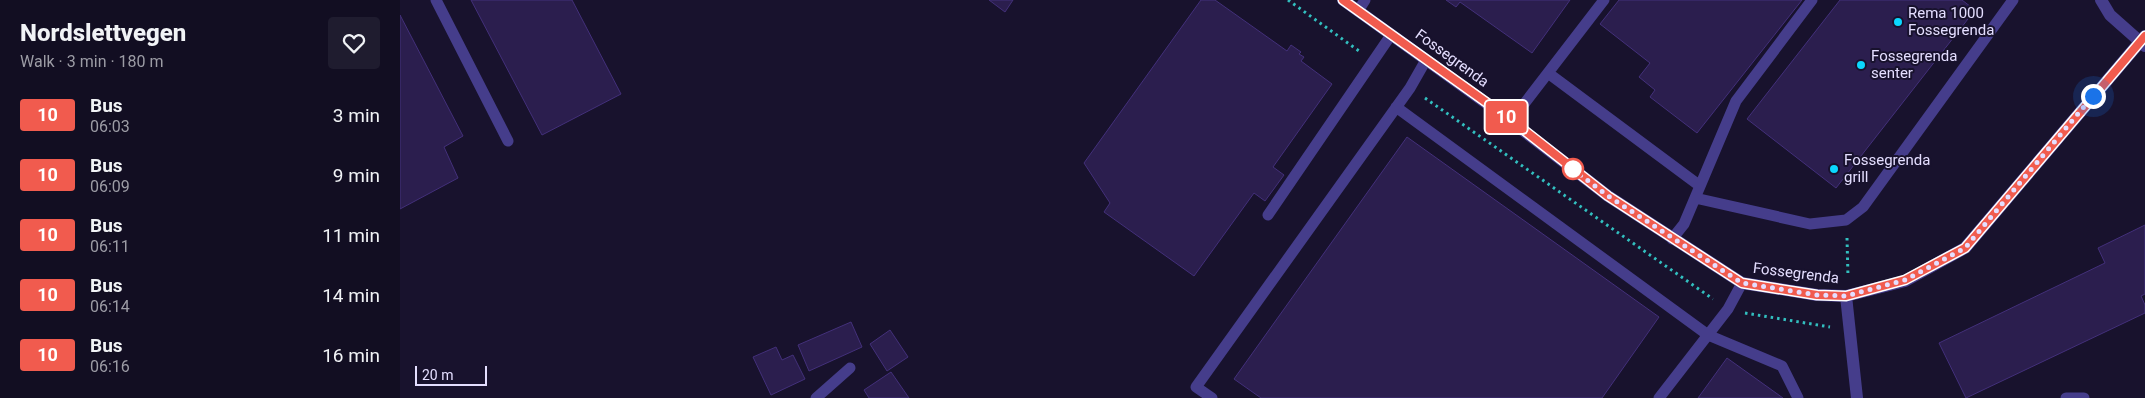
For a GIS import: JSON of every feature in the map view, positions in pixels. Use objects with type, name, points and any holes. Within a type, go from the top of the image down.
[{"type":"street","name":"Fossegrenda","points":[[1343,0],[1361,6],[1391,35],[1511,120],[1608,196],[1742,283],[1817,295],[1846,296],[1905,280],[1965,248],[2143,41]]},
{"type":"street","points":[[2101,0],[2110,15],[2143,41]]},
{"type":"street","points":[[1846,296],[1857,398]]},
{"type":"lane","points":[[436,0],[508,141]]},
{"type":"lane","points":[[1511,120],[1604,0]]},
{"type":"lane","points":[[1672,239],[1684,224],[1736,101],[1812,0]]},
{"type":"lane","points":[[1695,198],[1810,224],[1846,220],[1863,207],[2013,0]]},
{"type":"lane","points":[[1268,215],[1391,35]]},
{"type":"lane","points":[[1212,398],[1196,387],[1410,88],[1426,60]]},
{"type":"lane","points":[[1548,73],[1700,186]]},
{"type":"lane","points":[[1396,107],[1708,335],[1782,366],[1798,398]]},
{"type":"lane","points":[[1659,398],[1728,310],[1742,283]]},
{"type":"lane","points":[[816,398],[850,368]]},
{"type":"lane","points":[[2066,398],[2084,398]]},
{"type":"path","points":[[1288,0],[1374,62]]},
{"type":"path","points":[[1410,88],[1728,310],[1850,331]]},
{"type":"path","points":[[1846,220],[1848,277]]},
{"type":"building","points":[[471,0],[572,0],[621,94],[542,135]]},
{"type":"building","points":[[989,0],[1013,0],[1005,12]]},
{"type":"building","points":[[1201,0],[1215,0],[1287,51],[1291,45],[1301,52],[1299,54],[1304,57],[1301,61],[1332,84],[1273,167],[1284,175],[1265,201],[1254,193],[1194,276],[1104,212],[1110,203],[1084,163]]},
{"type":"building","points":[[1446,0],[1570,0],[1532,53],[1460,2],[1456,7]]},
{"type":"building","points":[[1619,0],[1802,0],[1697,133],[1650,97],[1655,90],[1639,77],[1650,63],[1600,24]]},
{"type":"building","name":"Fossegrenda senter","points":[[1840,0],[1962,0],[1975,10],[1836,188],[1747,119]]},
{"type":"building","points":[[400,15],[463,136],[444,147],[458,178],[400,209]]},
{"type":"building","points":[[1407,137],[1659,317],[1602,398],[1261,398],[1234,379]]},
{"type":"building","points":[[2145,225],[2145,294],[2141,296],[2145,305],[2145,313],[1966,398],[1939,343],[2105,263],[2098,248]]},
{"type":"building","points":[[851,322],[862,347],[809,371],[798,345]]},
{"type":"building","points":[[890,330],[908,357],[887,371],[870,344]]},
{"type":"building","points":[[776,347],[782,360],[793,355],[805,379],[771,395],[753,357]]},
{"type":"building","points":[[1727,358],[1783,398],[1698,398]]},
{"type":"building","points":[[891,372],[909,398],[869,398],[864,390]]},
{"type":"bus line","name":"10","points":[[1343,0],[1511,120],[1608,196],[1742,283],[1817,295],[1846,296],[1905,280],[1965,248],[2145,36]]},
{"type":"place","name":"Rema 1000 Fossegrenda","points":[[1898,22]]},
{"type":"place","name":"Fossegrenda senter","points":[[1861,65]]},
{"type":"place","name":"Fossegrenda grill","points":[[1834,169]]},
{"type":"route","points":[[1573,169],[1566,164],[1608,196],[1742,283],[1817,295],[1846,296],[1905,280],[1965,248],[2093,96]]}]
